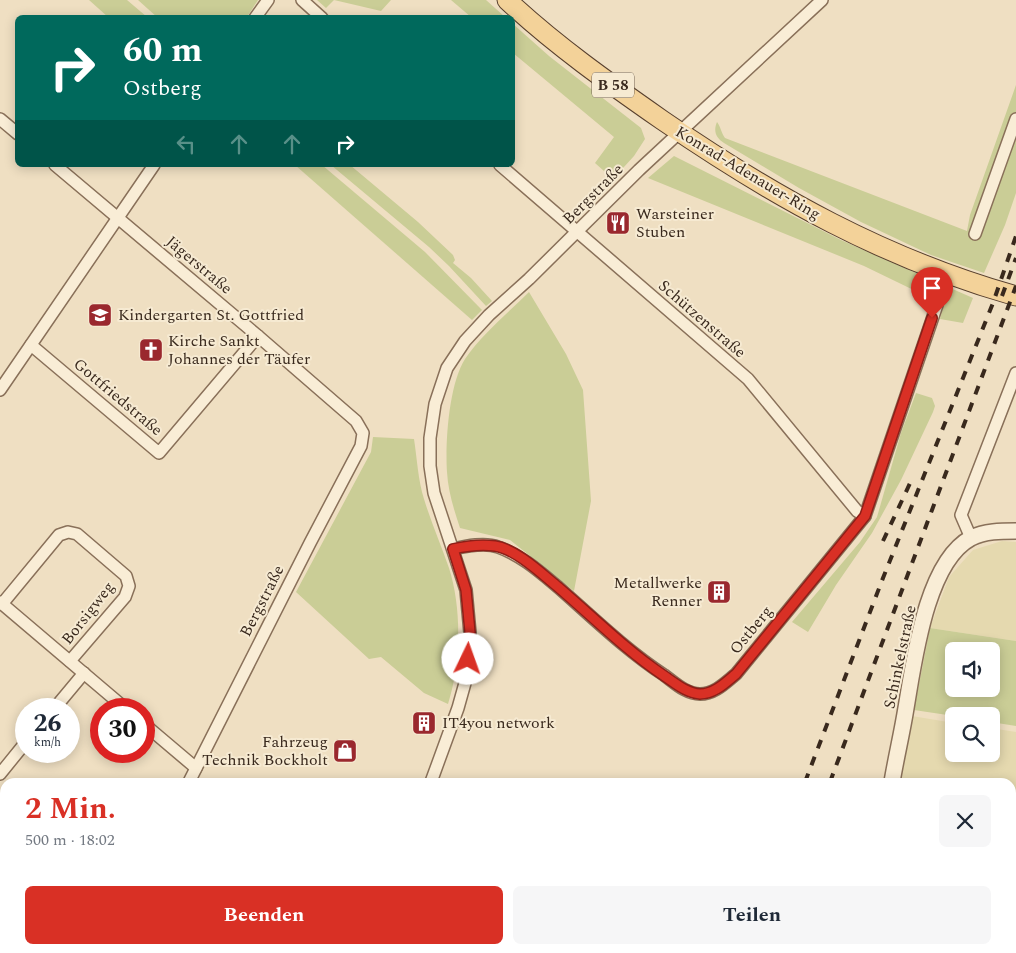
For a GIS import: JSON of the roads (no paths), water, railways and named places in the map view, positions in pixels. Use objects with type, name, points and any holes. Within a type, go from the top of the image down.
[{"type":"main road","name":"Konrad-Adenauer-Ring","points":[[507,0],[580,61],[680,132],[760,183],[874,244],[940,272],[973,284],[1016,296]]},
{"type":"street","points":[[257,15],[268,0]]},
{"type":"street","points":[[302,0],[319,15]]},
{"type":"street","name":"Bergstraße","points":[[432,778],[465,684],[470,632],[466,590],[434,493],[430,466],[430,438],[435,404],[440,384],[447,368],[456,354],[489,315],[577,233],[639,170],[822,0]]},
{"type":"street","points":[[0,119],[15,132]]},
{"type":"street","points":[[975,234],[1016,119]]},
{"type":"street","name":"Jägerstraße","points":[[57,167],[356,421],[363,433]]},
{"type":"street","points":[[0,390],[153,167]]},
{"type":"street","name":"Schützenstraße","points":[[502,167],[748,379],[857,511],[865,516]]},
{"type":"street","name":"Ostberg","points":[[453,549],[496,546],[512,552],[537,570],[654,669],[684,690],[700,694],[717,689],[736,674],[865,516],[936,305]]},
{"type":"street","name":"Gottfriedstraße","points":[[31,345],[159,453],[258,336]]},
{"type":"street","points":[[971,538],[961,515],[1016,373]]},
{"type":"street","name":"Bergstraße","points":[[191,778],[361,446],[363,433]]},
{"type":"street","name":"Schinkelstraße","points":[[893,778],[920,632],[943,568],[954,552],[971,538],[992,531],[1016,531]]},
{"type":"street","name":"Borsigweg","points":[[70,661],[125,597],[129,586],[126,576],[77,534],[68,532],[59,535],[1,603],[113,698]]},
{"type":"street","points":[[63,698],[84,673]]},
{"type":"street","points":[[155,733],[196,768]]},
{"type":"street","points":[[0,774],[15,756]]},
{"type":"railway","points":[[807,778],[883,578],[993,303],[1016,236]]},
{"type":"railway","points":[[1002,296],[1016,258]]},
{"type":"railway","points":[[832,778],[1016,286]]},
{"type":"railway","points":[[883,541],[912,479]]},
{"type":"place","name":"Warsteiner Stuben","points":[[618,223]]},
{"type":"place","name":"Kindergarten St. Gottfried","points":[[100,315]]},
{"type":"place","name":"Kirche Sankt Johannes der Täufer","points":[[151,350]]},
{"type":"place","name":"Metallwerke Renner","points":[[719,592]]},
{"type":"place","name":"IT4you network","points":[[424,723]]},
{"type":"place","name":"Fahrzeug Technik Bockholt","points":[[345,751]]}]
